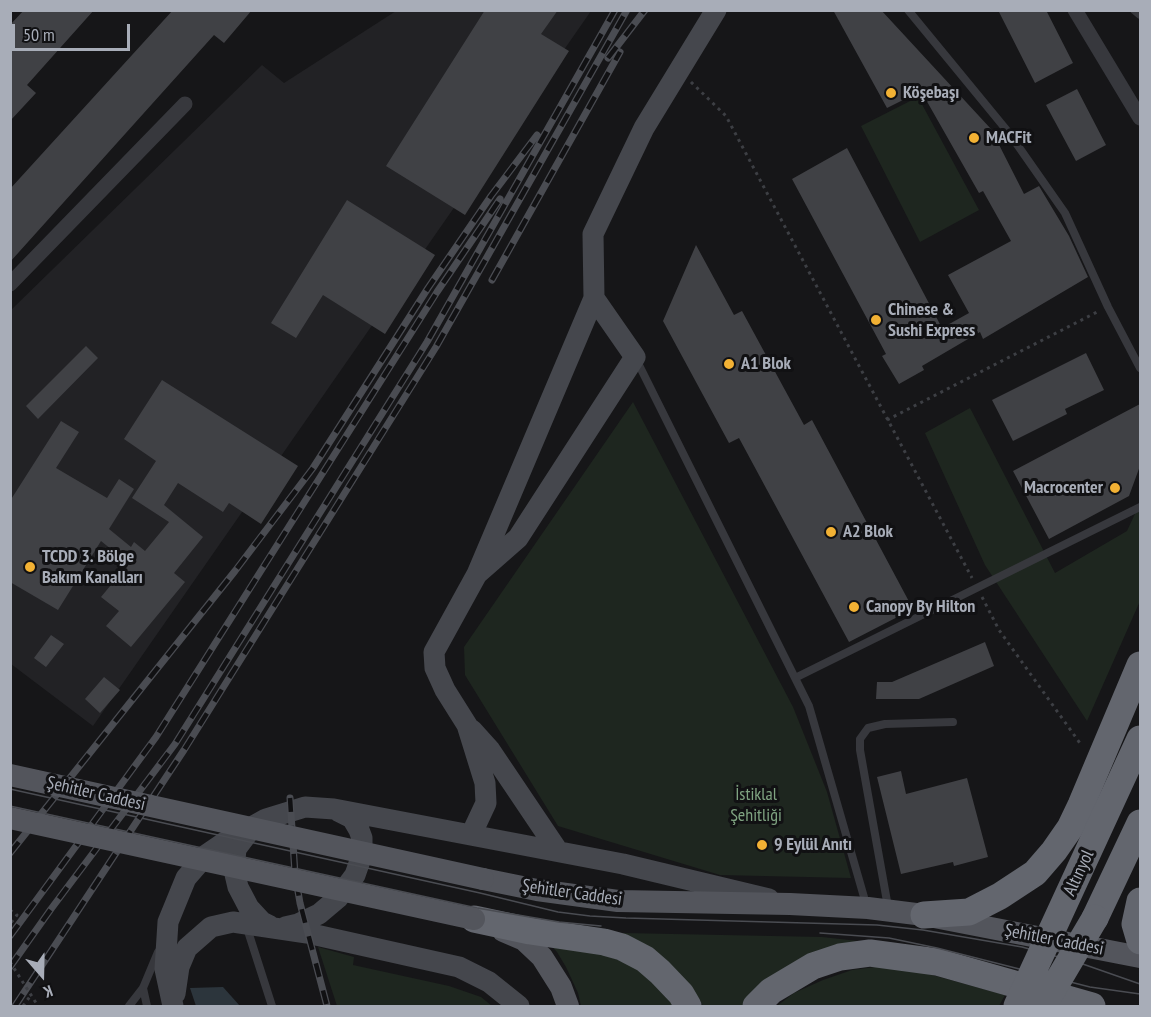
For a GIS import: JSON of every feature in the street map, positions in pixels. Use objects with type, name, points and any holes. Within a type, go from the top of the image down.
[{"type":"highway","points":[[924,915],[969,912],[1000,896],[1035,873],[1070,828],[1140,665]]},
{"type":"highway","name":"Altınyol","points":[[1017,1006],[1140,739]]},
{"type":"highway","name":"Altınyol","points":[[1043,1006],[1095,918],[1140,823]]},
{"type":"highway","points":[[1140,901],[1135,924],[1140,940]]},
{"type":"highway","points":[[1062,1006],[1095,918]]},
{"type":"highway","points":[[474,919],[622,947],[645,959],[681,994],[688,1006]]},
{"type":"highway","points":[[756,1006],[771,991],[813,966],[840,957],[870,953],[937,962],[1092,1006]]},
{"type":"main road","points":[[471,835],[486,803],[485,783],[467,725],[445,690],[435,668],[434,652],[477,574],[594,297],[593,234],[644,128],[716,10]]},
{"type":"main road","points":[[477,574],[519,538],[635,357],[594,297]]},
{"type":"main road","points":[[467,725],[490,750],[558,851]]},
{"type":"main road","name":"Şehitler Caddesi","points":[[10,775],[537,890],[618,901],[790,904],[924,915],[1140,957]]},
{"type":"main road","points":[[173,1006],[165,969],[168,922],[180,891],[193,868],[225,842],[256,824],[305,807],[334,809],[623,864],[790,904]]},
{"type":"main road","points":[[256,824],[236,849],[234,870],[238,887],[249,908],[262,922],[276,927],[298,924],[319,914],[338,898],[355,875],[362,855],[359,830],[352,818],[334,809]]},
{"type":"main road","points":[[10,818],[474,919],[510,933],[534,948],[555,976],[568,1006]]},
{"type":"main road","points":[[173,1006],[179,967],[187,948],[211,927],[233,922],[276,927],[459,967],[489,982],[519,1006]]},
{"type":"street","points":[[1075,10],[1140,118]]},
{"type":"street","points":[[10,284],[185,104]]},
{"type":"lane","points":[[908,10],[1009,134],[1065,213],[1108,307],[1140,368]]},
{"type":"lane","points":[[1134,10],[1140,15]]},
{"type":"lane","points":[[635,357],[809,706],[878,910]]},
{"type":"lane","points":[[795,678],[1140,507]]},
{"type":"lane","points":[[878,910],[860,739],[868,728],[885,724],[953,722]]},
{"type":"lane","points":[[129,1006],[143,988],[168,922]]},
{"type":"lane","points":[[245,923],[272,1006]]},
{"type":"lane","points":[[143,988],[147,1006]]},
{"type":"path","points":[[680,70],[726,116],[999,630],[1097,766]]},
{"type":"path","points":[[887,420],[1108,307]]},
{"type":"path","points":[[10,910],[17,915],[10,924]]},
{"type":"path","points":[[10,962],[38,1006]]},
{"type":"path","points":[[23,1006],[31,995]]},
{"type":"shaded area","points":[[396,11],[591,11],[93,726],[11,664],[10,311],[262,65],[284,83]]},
{"type":"shaded area","points":[[223,987],[240,1006],[196,1006],[190,988]]},
{"type":"green space","points":[[918,97],[979,210],[920,242],[861,126]]},
{"type":"green space","name":"İstiklal Şehitliği","points":[[633,402],[793,707],[827,792],[851,878],[720,875],[558,826],[465,675],[464,647]]},
{"type":"green space","points":[[970,408],[1055,573],[1127,531],[1140,503],[1140,601],[1087,721],[985,565],[925,433]]},
{"type":"green space","points":[[623,933],[822,937],[867,942],[743,1006],[703,1006],[698,997]]},
{"type":"green space","points":[[546,940],[567,943],[643,968],[674,1006],[581,1006],[578,993],[566,967]]},
{"type":"green space","points":[[318,947],[354,957],[353,965],[449,986],[481,997],[492,1006],[337,1006]]},
{"type":"green space","points":[[883,966],[914,970],[1005,995],[999,1006],[777,1006],[794,993],[823,980],[852,970]]},
{"type":"building","points":[[24,10],[94,10],[27,85],[36,93],[10,121],[10,25]]},
{"type":"building","points":[[173,10],[252,10],[224,43],[214,35],[10,262],[10,189]]},
{"type":"building","points":[[485,10],[558,10],[541,34],[569,51],[465,215],[386,166]]},
{"type":"building","points":[[833,10],[881,10],[991,129],[1024,194],[1039,186],[1069,236],[1088,277],[983,339],[980,332],[922,366],[924,370],[899,384],[882,356],[886,354],[792,179],[847,148],[942,328],[969,313],[948,275],[1011,241],[983,191],[979,193],[921,91],[887,108]]},
{"type":"building","points":[[998,10],[1046,10],[1073,63],[1035,83]]},
{"type":"building","points":[[1077,89],[1106,145],[1076,161],[1046,105]]},
{"type":"building","points":[[347,200],[435,255],[385,334],[323,295],[296,338],[271,323]]},
{"type":"building","points":[[696,245],[734,315],[742,311],[804,425],[812,420],[913,609],[849,642],[739,438],[729,443],[663,321]]},
{"type":"building","points":[[86,346],[98,358],[38,419],[26,406]]},
{"type":"building","points":[[1086,353],[1104,390],[1065,409],[1067,414],[1013,441],[992,400]]},
{"type":"building","points":[[162,380],[298,466],[261,524],[229,503],[223,512],[178,483],[164,505],[203,537],[174,573],[185,582],[131,647],[106,626],[119,611],[101,597],[125,568],[118,562],[122,558],[101,541],[58,610],[10,582],[10,501],[61,421],[79,432],[56,468],[107,498],[119,479],[134,489],[109,529],[131,547],[134,542],[145,551],[169,522],[132,498],[156,461],[124,439]]},
{"type":"building","points":[[1140,404],[1140,466],[1129,496],[1049,539],[1013,471]]},
{"type":"building","points":[[51,635],[64,644],[46,667],[34,658]]},
{"type":"building","points":[[985,642],[994,666],[919,699],[876,699],[877,682],[892,682]]},
{"type":"building","points":[[104,677],[120,690],[100,713],[85,699]]},
{"type":"building","points":[[901,771],[906,794],[967,778],[988,857],[954,866],[953,862],[901,874],[877,777]]},
{"type":"tram line","points":[[10,789],[558,912],[626,918],[877,925],[923,930],[1022,947],[1077,962],[1140,984]]},
{"type":"tram line","points":[[10,806],[477,908],[559,922],[601,926]]},
{"type":"tram line","points":[[820,933],[889,938],[1090,987],[1140,994]]},
{"type":"railway","points":[[10,967],[175,744],[427,342],[615,10]]},
{"type":"railway","points":[[15,1006],[184,750],[436,347],[627,10]]},
{"type":"railway","points":[[608,58],[645,10]]},
{"type":"railway","points":[[492,280],[620,52]]},
{"type":"railway","points":[[10,853],[235,571],[313,468],[428,288],[491,196],[537,135]]},
{"type":"railway","points":[[10,936],[156,737],[437,292],[500,199]]},
{"type":"railway","points":[[290,798],[295,874],[300,903],[327,1006]]},
{"type":"place","name":"Köşebaşı","points":[[891,93]]},
{"type":"place","name":"MACFit","points":[[974,138]]},
{"type":"place","name":"Chinese & Sushi Express","points":[[876,320]]},
{"type":"place","name":"A1 Blok","points":[[729,364]]},
{"type":"place","name":"Macrocenter","points":[[1115,488]]},
{"type":"place","name":"A2 Blok","points":[[831,532]]},
{"type":"place","name":"TCDD 3. Bölge Bakım Kanalları","points":[[30,567]]},
{"type":"place","name":"Canopy By Hilton","points":[[854,607]]},
{"type":"place","name":"9 Eylül Anıtı","points":[[762,845]]}]
